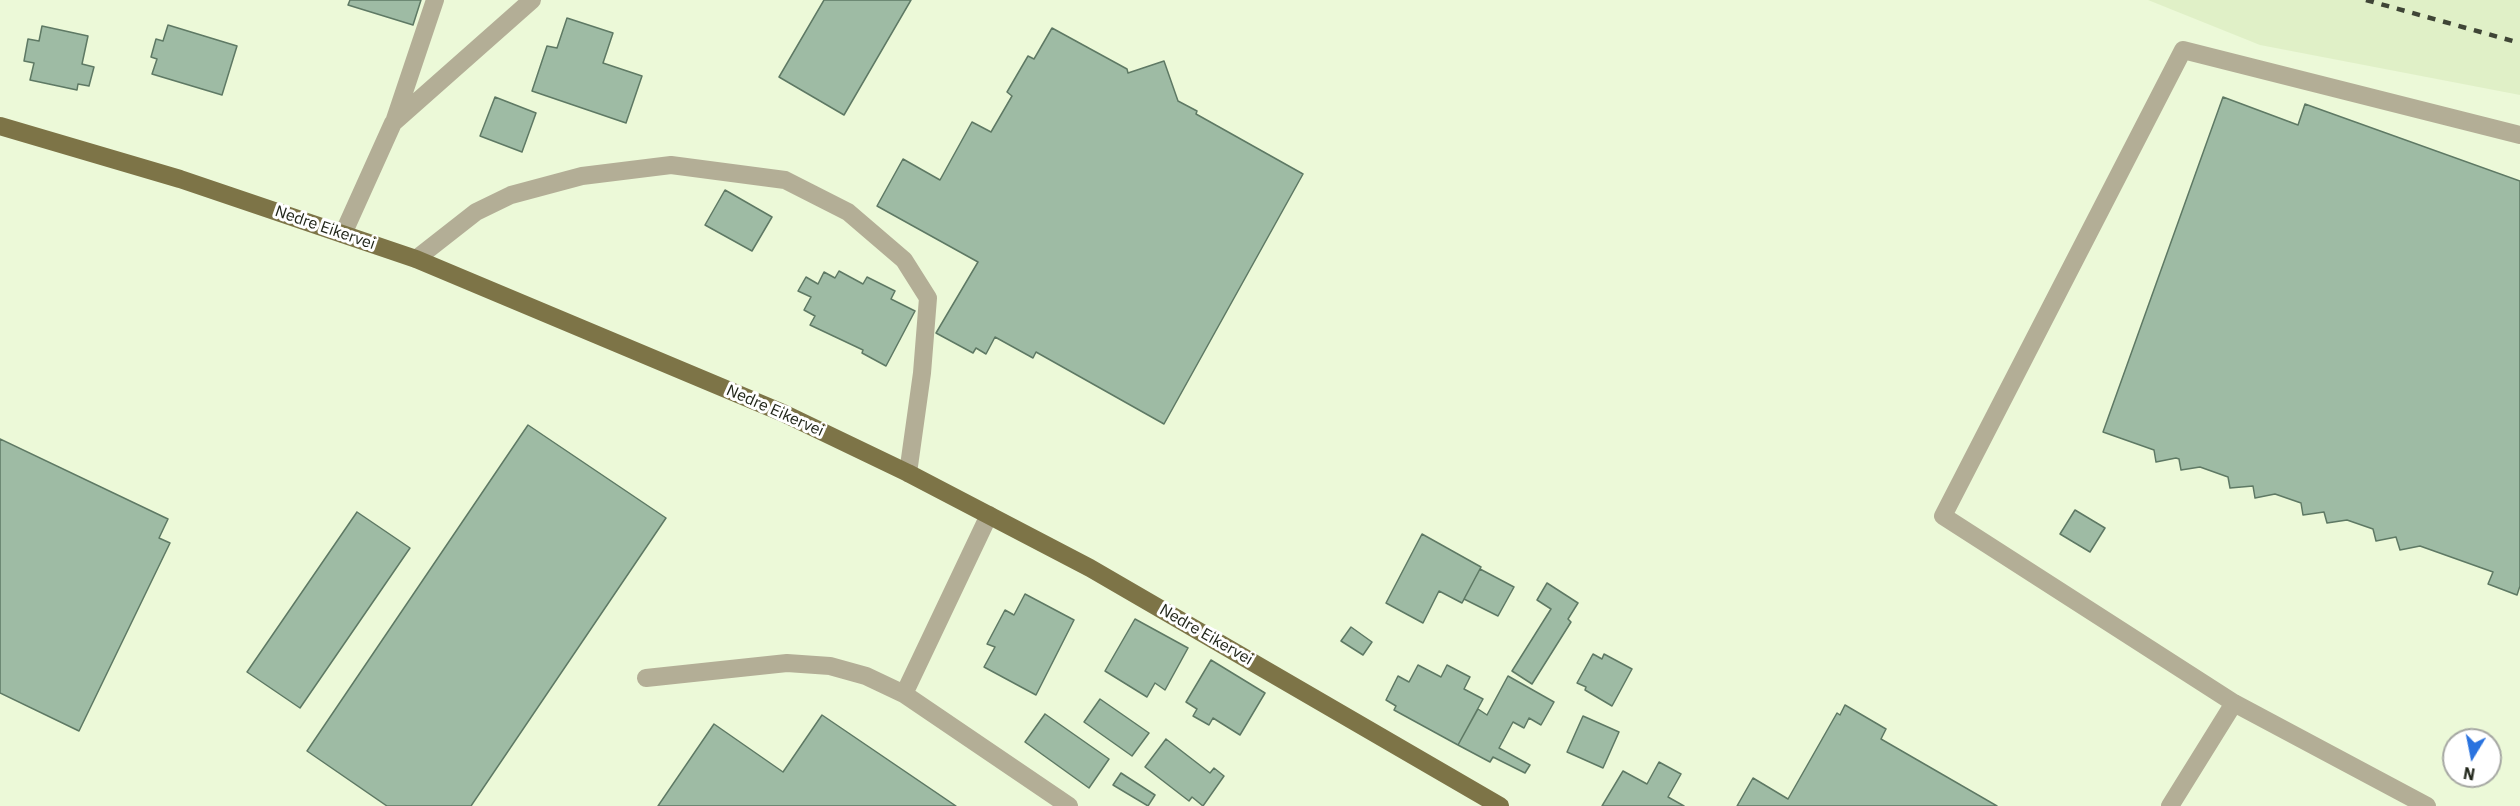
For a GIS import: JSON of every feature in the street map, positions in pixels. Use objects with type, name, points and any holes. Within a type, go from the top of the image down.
[{"type":"main road","name":"Nedre Eikervei","points":[[0,126],[180,179],[416,259],[783,413],[908,472],[1090,568],[1500,806]]},
{"type":"street","points":[[343,234],[393,123],[435,0]]},
{"type":"street","points":[[393,123],[532,0]]},
{"type":"street","points":[[2427,806],[2234,703],[1943,516],[2183,51],[2520,135]]},
{"type":"street","points":[[416,259],[476,212],[511,195],[582,176],[671,165],[785,180],[848,212],[904,260],[928,298],[922,373],[908,472]]},
{"type":"street","points":[[904,694],[989,515]]},
{"type":"street","points":[[646,678],[787,663],[830,666],[866,676],[904,694],[1069,806]]},
{"type":"street","points":[[2170,806],[2234,703]]},
{"type":"shaded area","points":[[2148,0],[2520,0],[2520,95],[2260,45]]},
{"type":"building","points":[[350,0],[421,0],[413,25],[348,5]]},
{"type":"building","points":[[824,0],[911,0],[844,115],[779,77]]},
{"type":"building","points":[[567,18],[613,33],[603,63],[642,76],[626,123],[532,91],[547,46],[557,48]]},
{"type":"building","points":[[168,25],[237,46],[222,95],[152,74],[157,59],[151,57],[156,39],[163,41]]},
{"type":"building","points":[[42,26],[88,36],[82,64],[94,67],[89,86],[78,84],[77,90],[30,80],[34,63],[24,61],[28,39],[39,41]]},
{"type":"building","points":[[1052,28],[1127,69],[1128,73],[1164,61],[1178,101],[1197,111],[1196,114],[1303,174],[1164,424],[1036,352],[1033,358],[995,337],[986,354],[976,348],[973,353],[936,333],[978,262],[877,206],[903,159],[940,180],[972,122],[991,132],[1012,96],[1007,92],[1028,56],[1034,59]]},
{"type":"building","points":[[495,97],[536,113],[522,152],[480,136]]},
{"type":"building","points":[[2223,97],[2298,125],[2305,104],[2520,181],[2520,586],[2517,595],[2488,584],[2493,572],[2420,546],[2400,550],[2396,537],[2376,541],[2373,529],[2347,520],[2327,523],[2324,512],[2303,515],[2301,503],[2275,494],[2255,498],[2253,486],[2230,488],[2228,477],[2200,467],[2181,470],[2179,459],[2176,458],[2156,462],[2154,450],[2103,432]]},
{"type":"building","points":[[725,190],[772,217],[752,251],[705,225]]},
{"type":"building","points":[[839,271],[863,284],[867,277],[895,291],[891,299],[915,311],[886,366],[862,353],[863,350],[810,325],[815,316],[804,310],[811,297],[798,291],[806,277],[818,284],[824,272],[835,278]]},
{"type":"building","points":[[528,425],[666,518],[471,806],[387,806],[307,751]]},
{"type":"building","points":[[0,439],[168,519],[159,538],[170,543],[79,731],[0,693]]},
{"type":"building","points":[[2075,510],[2105,528],[2090,552],[2060,534]]},
{"type":"building","points":[[357,512],[410,548],[300,708],[247,672]]},
{"type":"building","points":[[1422,534],[1481,567],[1462,603],[1439,591],[1423,623],[1386,603]]},
{"type":"building","points":[[1480,569],[1514,587],[1498,616],[1464,599]]},
{"type":"building","points":[[1547,583],[1578,603],[1568,619],[1571,622],[1532,684],[1512,671],[1551,609],[1537,600]]},
{"type":"building","points":[[1025,594],[1074,620],[1036,695],[984,667],[995,647],[987,644],[1005,610],[1014,615]]},
{"type":"building","points":[[1135,619],[1188,648],[1165,690],[1155,683],[1147,697],[1105,671]]},
{"type":"building","points":[[1351,627],[1372,642],[1363,655],[1341,641]]},
{"type":"building","points":[[1593,654],[1602,659],[1604,654],[1632,669],[1612,706],[1577,683]]},
{"type":"building","points":[[1211,660],[1265,693],[1240,735],[1213,718],[1209,725],[1193,716],[1197,709],[1186,702]]},
{"type":"building","points":[[1418,665],[1441,677],[1447,665],[1470,677],[1464,689],[1483,699],[1458,745],[1394,710],[1396,706],[1386,700],[1398,676],[1409,682]]},
{"type":"building","points":[[1508,676],[1554,702],[1541,725],[1529,718],[1524,728],[1513,722],[1499,748],[1530,765],[1525,773],[1493,757],[1490,762],[1458,745],[1478,709],[1487,715]]},
{"type":"building","points":[[1100,699],[1149,733],[1132,756],[1084,722]]},
{"type":"building","points":[[1845,705],[1886,729],[1881,739],[1997,806],[1737,806],[1753,778],[1788,799],[1837,713],[1840,715]]},
{"type":"building","points":[[1045,714],[1109,759],[1089,788],[1025,742]]},
{"type":"building","points":[[822,715],[956,806],[658,806],[714,724],[783,772]]},
{"type":"building","points":[[1583,716],[1619,732],[1603,768],[1567,752]]},
{"type":"building","points":[[1166,739],[1210,773],[1214,768],[1224,776],[1203,806],[1192,797],[1189,801],[1145,767]]},
{"type":"building","points":[[1659,762],[1681,774],[1668,797],[1684,806],[1602,806],[1623,771],[1647,784]]},
{"type":"building","points":[[1121,773],[1155,795],[1148,806],[1113,785]]},
{"type":"railway","points":[[2366,0],[2520,43]]}]
